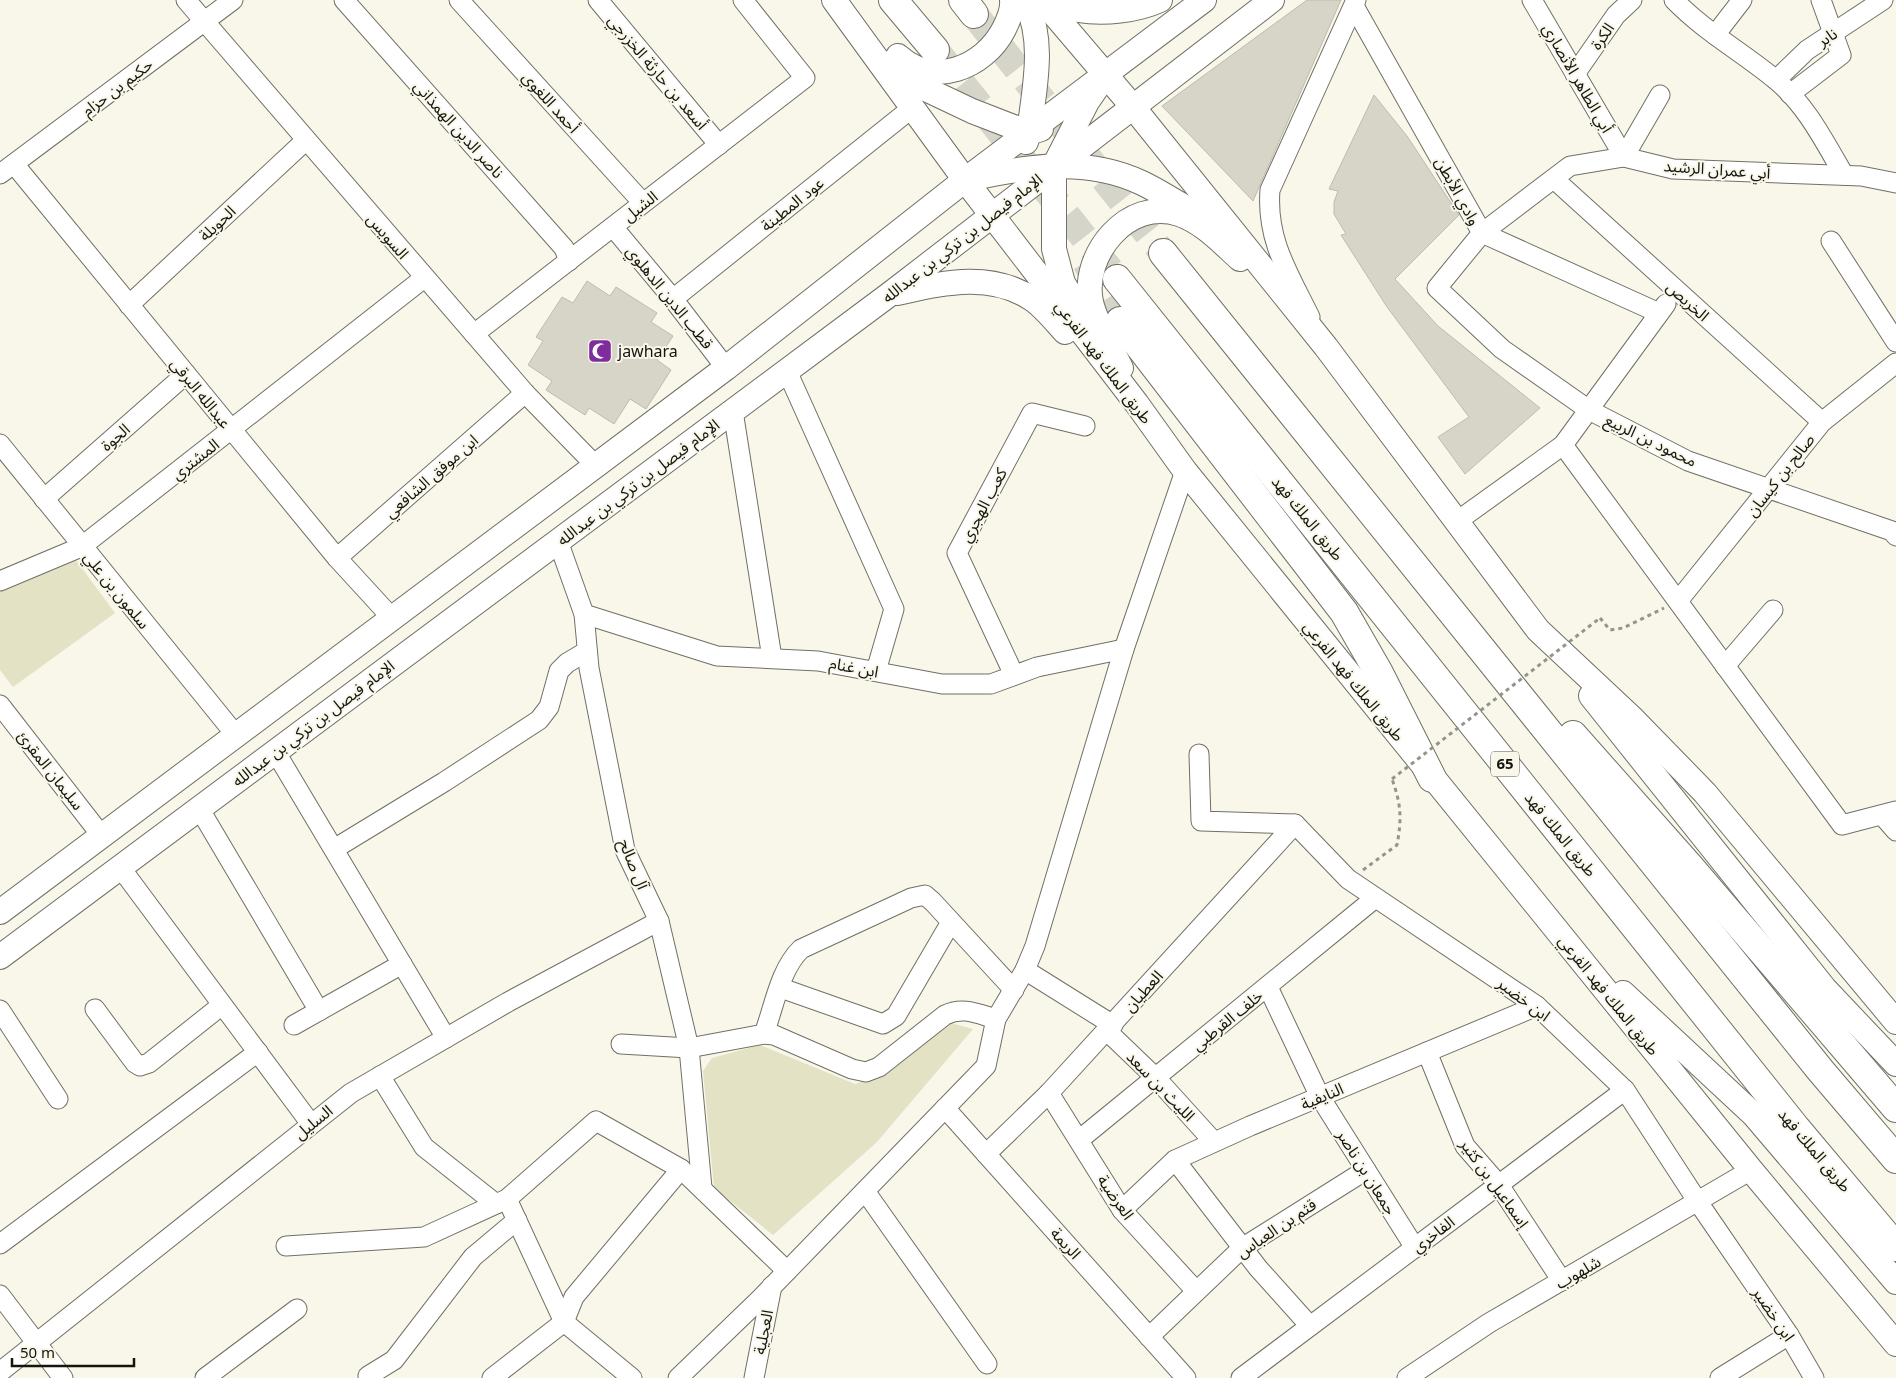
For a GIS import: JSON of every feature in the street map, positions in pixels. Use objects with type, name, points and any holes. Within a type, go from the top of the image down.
[{"type":"highway","points":[[893,0],[935,50]]},
{"type":"highway","points":[[1163,253],[1821,1071],[1896,1159]]},
{"type":"highway","name":"طريق الملك فهد","points":[[1116,279],[1790,1120],[1896,1246]]},
{"type":"highway","points":[[1120,322],[1344,612],[1379,673],[1432,778]]},
{"type":"highway","points":[[1357,496],[1690,867],[1896,1108]]},
{"type":"main road","points":[[834,0],[907,64],[918,69],[946,72],[960,70],[982,58],[1001,36],[1008,22],[1012,0]]},
{"type":"main road","points":[[834,0],[892,65],[913,83],[972,111],[1029,132],[1133,107]]},
{"type":"main road","name":"طريق الملك فهد الفرعي","points":[[834,0],[965,180],[1185,471],[1751,1170],[1896,1344]]},
{"type":"main road","points":[[992,216],[1015,169],[1029,132],[1037,70],[1036,33],[1025,0]]},
{"type":"main road","points":[[1042,0],[1133,107],[1279,291],[1326,347],[1538,630],[1825,989],[1896,1064]]},
{"type":"main road","points":[[1060,0],[1076,10],[1111,11],[1144,8],[1160,0]]},
{"type":"main road","points":[[0,912],[235,734],[726,368],[965,180],[1204,0]]},
{"type":"main road","name":"الإمام فيصل بن تركي بن عبدالله","points":[[0,957],[890,294],[1272,0]]},
{"type":"main road","points":[[1105,76],[1054,166],[1054,250],[1063,284],[1136,404]]},
{"type":"main road","points":[[965,180],[1015,169],[1090,166],[1141,182],[1200,216],[1279,291]]},
{"type":"main road","points":[[1136,404],[1091,303],[1090,277],[1098,251],[1105,241],[1121,226],[1138,216],[1149,213],[1165,211],[1179,214],[1198,223],[1279,291]]},
{"type":"main road","points":[[890,294],[948,282],[982,281],[1012,288],[1033,300],[1136,404]]},
{"type":"main road","points":[[1538,630],[1633,719],[1705,793],[1896,1022]]},
{"type":"main road","points":[[1560,934],[1754,1115],[1896,1282]]},
{"type":"street","name":"السويس","points":[[186,0],[305,141],[524,393],[596,466]]},
{"type":"street","name":"حكيم بن حزام","points":[[7,169],[234,0]]},
{"type":"street","name":"ناصر الدين الهمذاني","points":[[344,0],[564,248],[569,261]]},
{"type":"street","name":"أحمد اللغوي","points":[[459,0],[643,203]]},
{"type":"street","name":"أسعد بن حارثة الخزرجي","points":[[598,0],[719,145]]},
{"type":"street","name":"الشبل","points":[[474,334],[806,78],[743,0]]},
{"type":"street","name":"أبي الطاهر الأنصاري","points":[[1532,0],[1624,157]]},
{"type":"street","name":"الكرة","points":[[1576,74],[1613,8],[1632,0]]},
{"type":"street","points":[[1674,0],[1693,20],[1776,80],[1790,94],[1808,113],[1844,175]]},
{"type":"street","points":[[1715,35],[1742,0]]},
{"type":"street","points":[[1790,94],[1841,55],[1821,0]]},
{"type":"street","name":"نابر","points":[[1776,80],[1807,50],[1883,0]]},
{"type":"street","points":[[1326,347],[1276,246],[1271,231],[1268,211],[1270,190],[1355,3]]},
{"type":"street","name":"وادي الأبطن","points":[[1355,3],[1482,233],[1659,313]]},
{"type":"street","points":[[1624,157],[1660,95]]},
{"type":"street","name":"عود المطينة","points":[[673,299],[912,108]]},
{"type":"street","name":"الحويلة","points":[[129,305],[305,141]]},
{"type":"street","name":"أبي عمران الرشيد","points":[[1437,288],[1482,233],[1570,166],[1624,157],[1673,169],[1861,176],[1896,183]]},
{"type":"street","name":"عبدالله البرقي","points":[[7,169],[129,305],[337,558],[392,618]]},
{"type":"street","name":"الخريص","points":[[1554,179],[1822,422]]},
{"type":"street","name":"قطب الدين الدهلوي","points":[[613,227],[673,299],[726,368]]},
{"type":"street","points":[[1831,241],[1896,342]]},
{"type":"street","name":"المشتري","points":[[0,580],[81,547],[424,278]]},
{"type":"street","name":"محمود بن الربيع","points":[[1437,288],[1502,349],[1589,410],[1688,461],[1895,531]]},
{"type":"street","points":[[1456,522],[1564,445],[1676,290]]},
{"type":"street","name":"صالح بن كيسان","points":[[1678,601],[1822,422],[1896,363]]},
{"type":"street","points":[[787,371],[894,608],[876,671]]},
{"type":"street","name":"الجوة","points":[[44,499],[186,374]]},
{"type":"street","name":"ابن موفق الشافعي","points":[[337,558],[524,393]]},
{"type":"street","points":[[733,411],[772,658]]},
{"type":"street","name":"كعب الهجري","points":[[1014,676],[957,553],[1032,413],[1085,426]]},
{"type":"street","name":"سلمون بن علي","points":[[0,444],[81,547],[235,734]]},
{"type":"street","points":[[1564,445],[1842,825],[1889,813],[1896,831]]},
{"type":"street","points":[[678,1378],[787,1271],[986,1066],[996,1019],[1025,970],[1035,946],[1124,649],[1185,471]]},
{"type":"street","name":"آل صالح","points":[[558,541],[584,614],[588,650],[625,850],[659,921],[689,1048],[702,1188]]},
{"type":"street","points":[[1726,666],[1773,610]]},
{"type":"street","name":"ابن غنام","points":[[584,614],[717,656],[818,660],[942,684],[991,684],[1038,667],[1124,649]]},
{"type":"street","points":[[334,849],[444,782],[539,720],[549,707],[559,671],[588,650]]},
{"type":"street","name":"سليمان المقرئ","points":[[0,706],[6,724],[101,835]]},
{"type":"street","points":[[275,751],[446,1038]]},
{"type":"street","points":[[1199,754],[1201,822],[1295,824]]},
{"type":"street","points":[[199,808],[319,1011]]},
{"type":"street","name":"ابن خضير","points":[[1295,824],[1348,879],[1374,899],[1537,1006],[1625,1090],[1698,1202],[1789,1335],[1814,1378]]},
{"type":"street","name":"العطيان","points":[[986,1154],[1049,1093],[1110,1028],[1295,824]]},
{"type":"street","points":[[120,867],[311,1124]]},
{"type":"street","points":[[764,1034],[792,958],[801,950],[911,898],[925,895],[1014,990]]},
{"type":"street","name":"خلف القرطبي","points":[[1079,1140],[1374,899]]},
{"type":"street","name":"السليل","points":[[0,1372],[350,1093],[508,1002],[659,921]]},
{"type":"street","points":[[781,988],[883,1024],[896,1016],[951,922]]},
{"type":"street","points":[[294,1025],[402,964]]},
{"type":"street","name":"الليث بن سعد","points":[[1025,970],[1110,1028],[1214,1142]]},
{"type":"street","name":"جمعان بن ناصر","points":[[1268,987],[1320,1097],[1415,1248]]},
{"type":"street","points":[[95,1009],[135,1063],[140,1066],[148,1063],[222,1005]]},
{"type":"street","name":"النايفية","points":[[1122,1210],[1175,1160],[1537,1006]]},
{"type":"street","points":[[0,1010],[58,1099]]},
{"type":"street","points":[[622,1044],[689,1048],[764,1034],[774,1035],[852,1069],[866,1072],[879,1067],[945,1015],[955,1010],[964,1010],[996,1019]]},
{"type":"street","points":[[0,1244],[258,1052]]},
{"type":"street","name":"إسماعيل بن كثير","points":[[1427,1052],[1465,1146],[1499,1185],[1562,1281]]},
{"type":"street","points":[[380,1076],[424,1147],[502,1201],[517,1220],[564,1322],[632,1378]]},
{"type":"street","name":"الفاخري","points":[[1241,1378],[1625,1090]]},
{"type":"street","name":"العرضية","points":[[1049,1093],[1122,1210],[1196,1292]]},
{"type":"street","name":"الريمة","points":[[945,1108],[1186,1378]]},
{"type":"street","points":[[286,1246],[424,1237],[502,1201],[596,1121],[681,1169],[787,1271]]},
{"type":"street","points":[[1175,1160],[1242,1248],[1310,1326]]},
{"type":"street","points":[[492,1378],[564,1322],[574,1297],[681,1169]]},
{"type":"street","name":"قثم بن العباس","points":[[1149,1337],[1242,1248],[1366,1170]]},
{"type":"street","name":"شلهوب","points":[[1406,1378],[1489,1323],[1751,1170]]},
{"type":"street","points":[[865,1191],[987,1364]]},
{"type":"street","points":[[368,1376],[394,1360],[473,1257],[517,1220]]},
{"type":"street","name":"العجلية","points":[[754,1378],[772,1286]]},
{"type":"street","points":[[0,1295],[63,1378]]},
{"type":"street","points":[[205,1378],[297,1309]]},
{"type":"street","points":[[1720,1378],[1789,1335]]},
{"type":"path","points":[[1348,879],[1374,863],[1397,845],[1401,823],[1400,802],[1392,779],[1600,618],[1610,630],[1624,628],[1678,601]]},
{"type":"green space","points":[[73,556],[115,613],[13,687],[0,670],[0,592]]},
{"type":"green space","points":[[951,1023],[973,1029],[877,1142],[773,1235],[714,1188],[703,1071],[712,1058],[760,1045],[855,1084],[881,1075]]},
{"type":"building","points":[[1307,0],[1341,0],[1253,201],[1162,106]]},
{"type":"building","points":[[1374,95],[1407,136],[1459,215],[1395,279],[1438,326],[1540,408],[1465,474],[1438,437],[1469,417],[1387,307],[1341,235],[1346,234],[1334,214],[1334,202],[1338,191],[1329,189]]},
{"type":"building","name":"jawhara","points":[[587,281],[610,296],[616,287],[657,313],[651,322],[673,336],[657,360],[671,370],[646,409],[630,399],[614,424],[589,408],[585,415],[546,390],[552,381],[528,365],[543,341],[536,337],[562,297],[573,303]]},
{"type":"tunnel","points":[[974,14],[1163,253]]},
{"type":"tunnel","points":[[936,51],[1117,279]]},
{"type":"tunnel","points":[[1086,262],[1120,321]]},
{"type":"place","name":"jawhara","points":[[600,351]]}]
